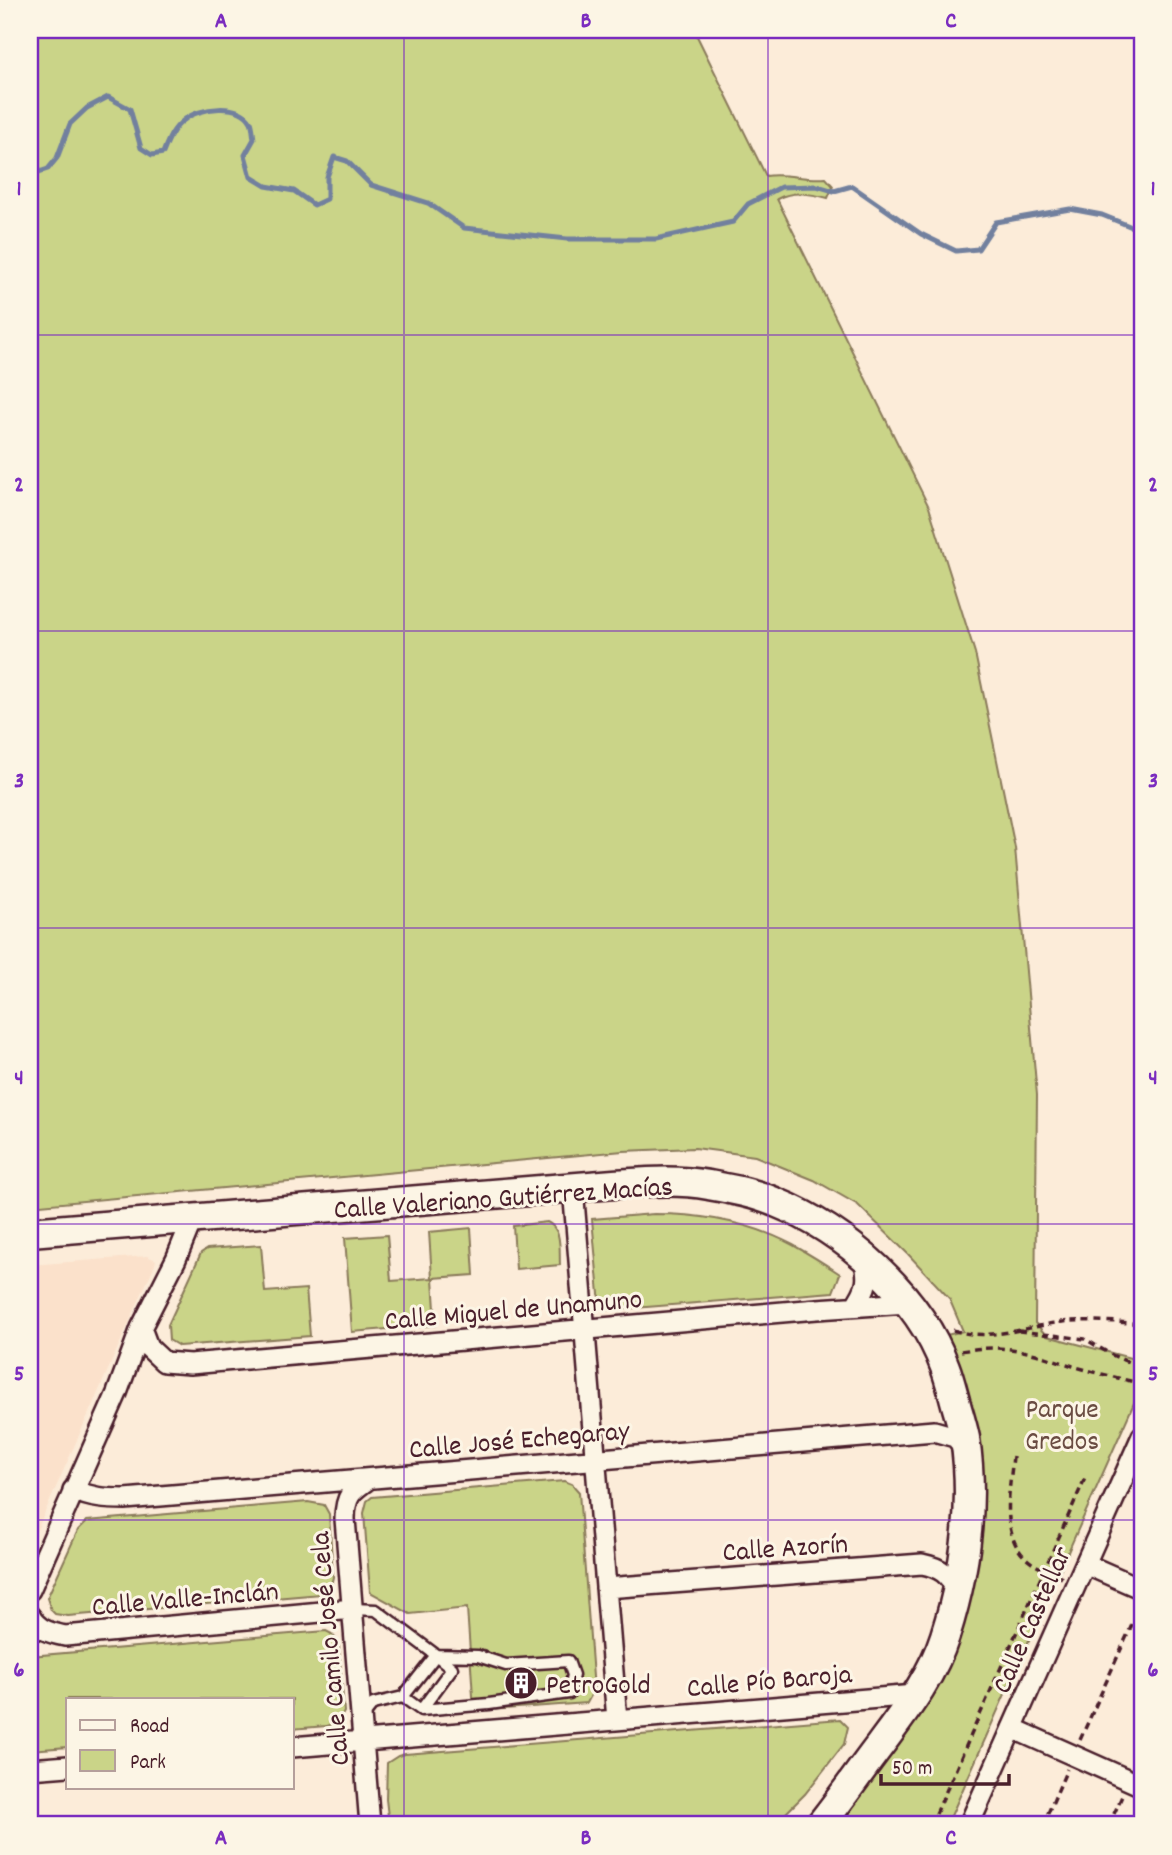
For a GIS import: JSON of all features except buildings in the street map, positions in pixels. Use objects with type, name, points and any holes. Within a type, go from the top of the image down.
[{"type":"main road","name":"Calle Valeriano Gutiérrez Macías","points":[[30,1232],[670,1181],[706,1184],[776,1202],[838,1237],[864,1257],[908,1303],[925,1326],[945,1366],[966,1449],[967,1525],[958,1591],[944,1638],[928,1675],[820,1825]]},
{"type":"street","points":[[573,1188],[617,1720]]},
{"type":"street","points":[[30,1590],[117,1392],[141,1328],[176,1259],[192,1220]]},
{"type":"street","points":[[855,1306],[864,1293],[868,1278],[864,1257]]},
{"type":"street","name":"Calle Miguel de Unamuno","points":[[141,1328],[148,1347],[164,1362],[190,1364],[908,1303]]},
{"type":"street","name":"Calle José Echegaray","points":[[73,1490],[88,1497],[125,1499],[934,1431],[956,1437],[966,1449]]},
{"type":"street","name":"Calle Castellar","points":[[969,1825],[1142,1436]]},
{"type":"street","name":"Calle Camilo José Cela","points":[[369,1479],[352,1490],[345,1505],[370,1825]]},
{"type":"street","name":"Calle Azorín","points":[[606,1588],[922,1564],[936,1567],[949,1577],[958,1591]]},
{"type":"street","points":[[1085,1564],[1142,1589]]},
{"type":"street","name":"Calle Valle-Inclán","points":[[30,1616],[46,1632],[65,1636],[353,1609]]},
{"type":"street","name":"Calle Pío Baroja","points":[[294,1747],[915,1695]]},
{"type":"street","points":[[1012,1728],[1142,1786]]},
{"type":"street","points":[[30,1769],[66,1766]]},
{"type":"lane","points":[[353,1609],[376,1610],[452,1668],[421,1710]]},
{"type":"lane","points":[[361,1718],[373,1704],[403,1697],[436,1655]]},
{"type":"lane","points":[[403,1697],[421,1710],[489,1704],[569,1693],[573,1675],[568,1661],[506,1665],[478,1656],[436,1655]]},
{"type":"path","points":[[925,1326],[932,1322],[970,1335],[990,1335],[1072,1321],[1142,1324]]},
{"type":"path","points":[[1015,1330],[1085,1339],[1142,1368]]},
{"type":"path","points":[[950,1353],[976,1348],[1025,1351],[1142,1384]]},
{"type":"path","points":[[1013,1456],[1009,1526],[1018,1550],[1031,1563],[1076,1584]]},
{"type":"path","points":[[931,1825],[1086,1476]]},
{"type":"path","points":[[1043,1825],[1142,1603]]},
{"type":"shaded area","points":[[147,1256],[156,1260],[155,1264],[30,1546],[30,1265]]},
{"type":"green space","name":"Parque Gredos","points":[[30,30],[694,30],[766,176],[826,178],[833,186],[828,198],[796,194],[777,199],[929,507],[975,653],[1015,848],[1037,1095],[1035,1323],[1047,1336],[1142,1361],[1142,1385],[947,1825],[843,1825],[847,1820],[840,1814],[975,1564],[938,1337],[963,1331],[949,1298],[858,1205],[814,1180],[755,1156],[695,1148],[623,1151],[30,1206]]},
{"type":"green space","points":[[654,1214],[708,1218],[760,1230],[793,1245],[840,1274],[833,1292],[609,1310],[604,1306],[599,1294],[592,1219]]},
{"type":"green space","points":[[547,1222],[558,1235],[560,1265],[516,1269],[513,1226]]},
{"type":"green space","points":[[471,1228],[474,1275],[433,1278],[436,1325],[352,1332],[345,1238],[387,1235],[391,1281],[432,1278],[429,1232]]},
{"type":"green space","points":[[261,1245],[265,1292],[306,1289],[310,1336],[179,1346],[169,1340],[168,1325],[201,1253],[207,1249]]},
{"type":"green space","points":[[564,1481],[572,1484],[579,1492],[594,1690],[587,1703],[474,1711],[467,1608],[410,1614],[370,1592],[364,1513],[367,1501],[372,1497]]},
{"type":"green space","points":[[308,1502],[324,1505],[329,1514],[333,1577],[331,1585],[321,1594],[68,1616],[55,1614],[51,1610],[47,1598],[78,1530],[87,1521]]},
{"type":"green space","points":[[326,1631],[334,1637],[339,1647],[344,1712],[338,1722],[326,1726],[294,1729],[294,1698],[66,1698],[66,1747],[30,1750],[30,1656]]},
{"type":"green space","points":[[840,1719],[848,1727],[844,1744],[805,1794],[782,1817],[700,1825],[389,1825],[386,1799],[387,1763],[405,1754]]},
{"type":"waterway","points":[[30,175],[48,169],[57,158],[70,124],[87,108],[108,97],[130,109],[141,148],[152,155],[163,153],[180,123],[191,116],[209,110],[238,111],[246,116],[253,128],[254,139],[245,155],[251,177],[266,186],[294,191],[314,205],[327,199],[327,177],[334,157],[347,161],[371,185],[428,203],[464,228],[567,239],[656,239],[733,222],[748,204],[781,187],[817,186],[834,191],[852,186],[921,234],[956,251],[978,249],[996,222],[1070,209],[1102,215],[1142,231]]},
{"type":"place","name":"PetroGold","points":[[521,1683]]}]
